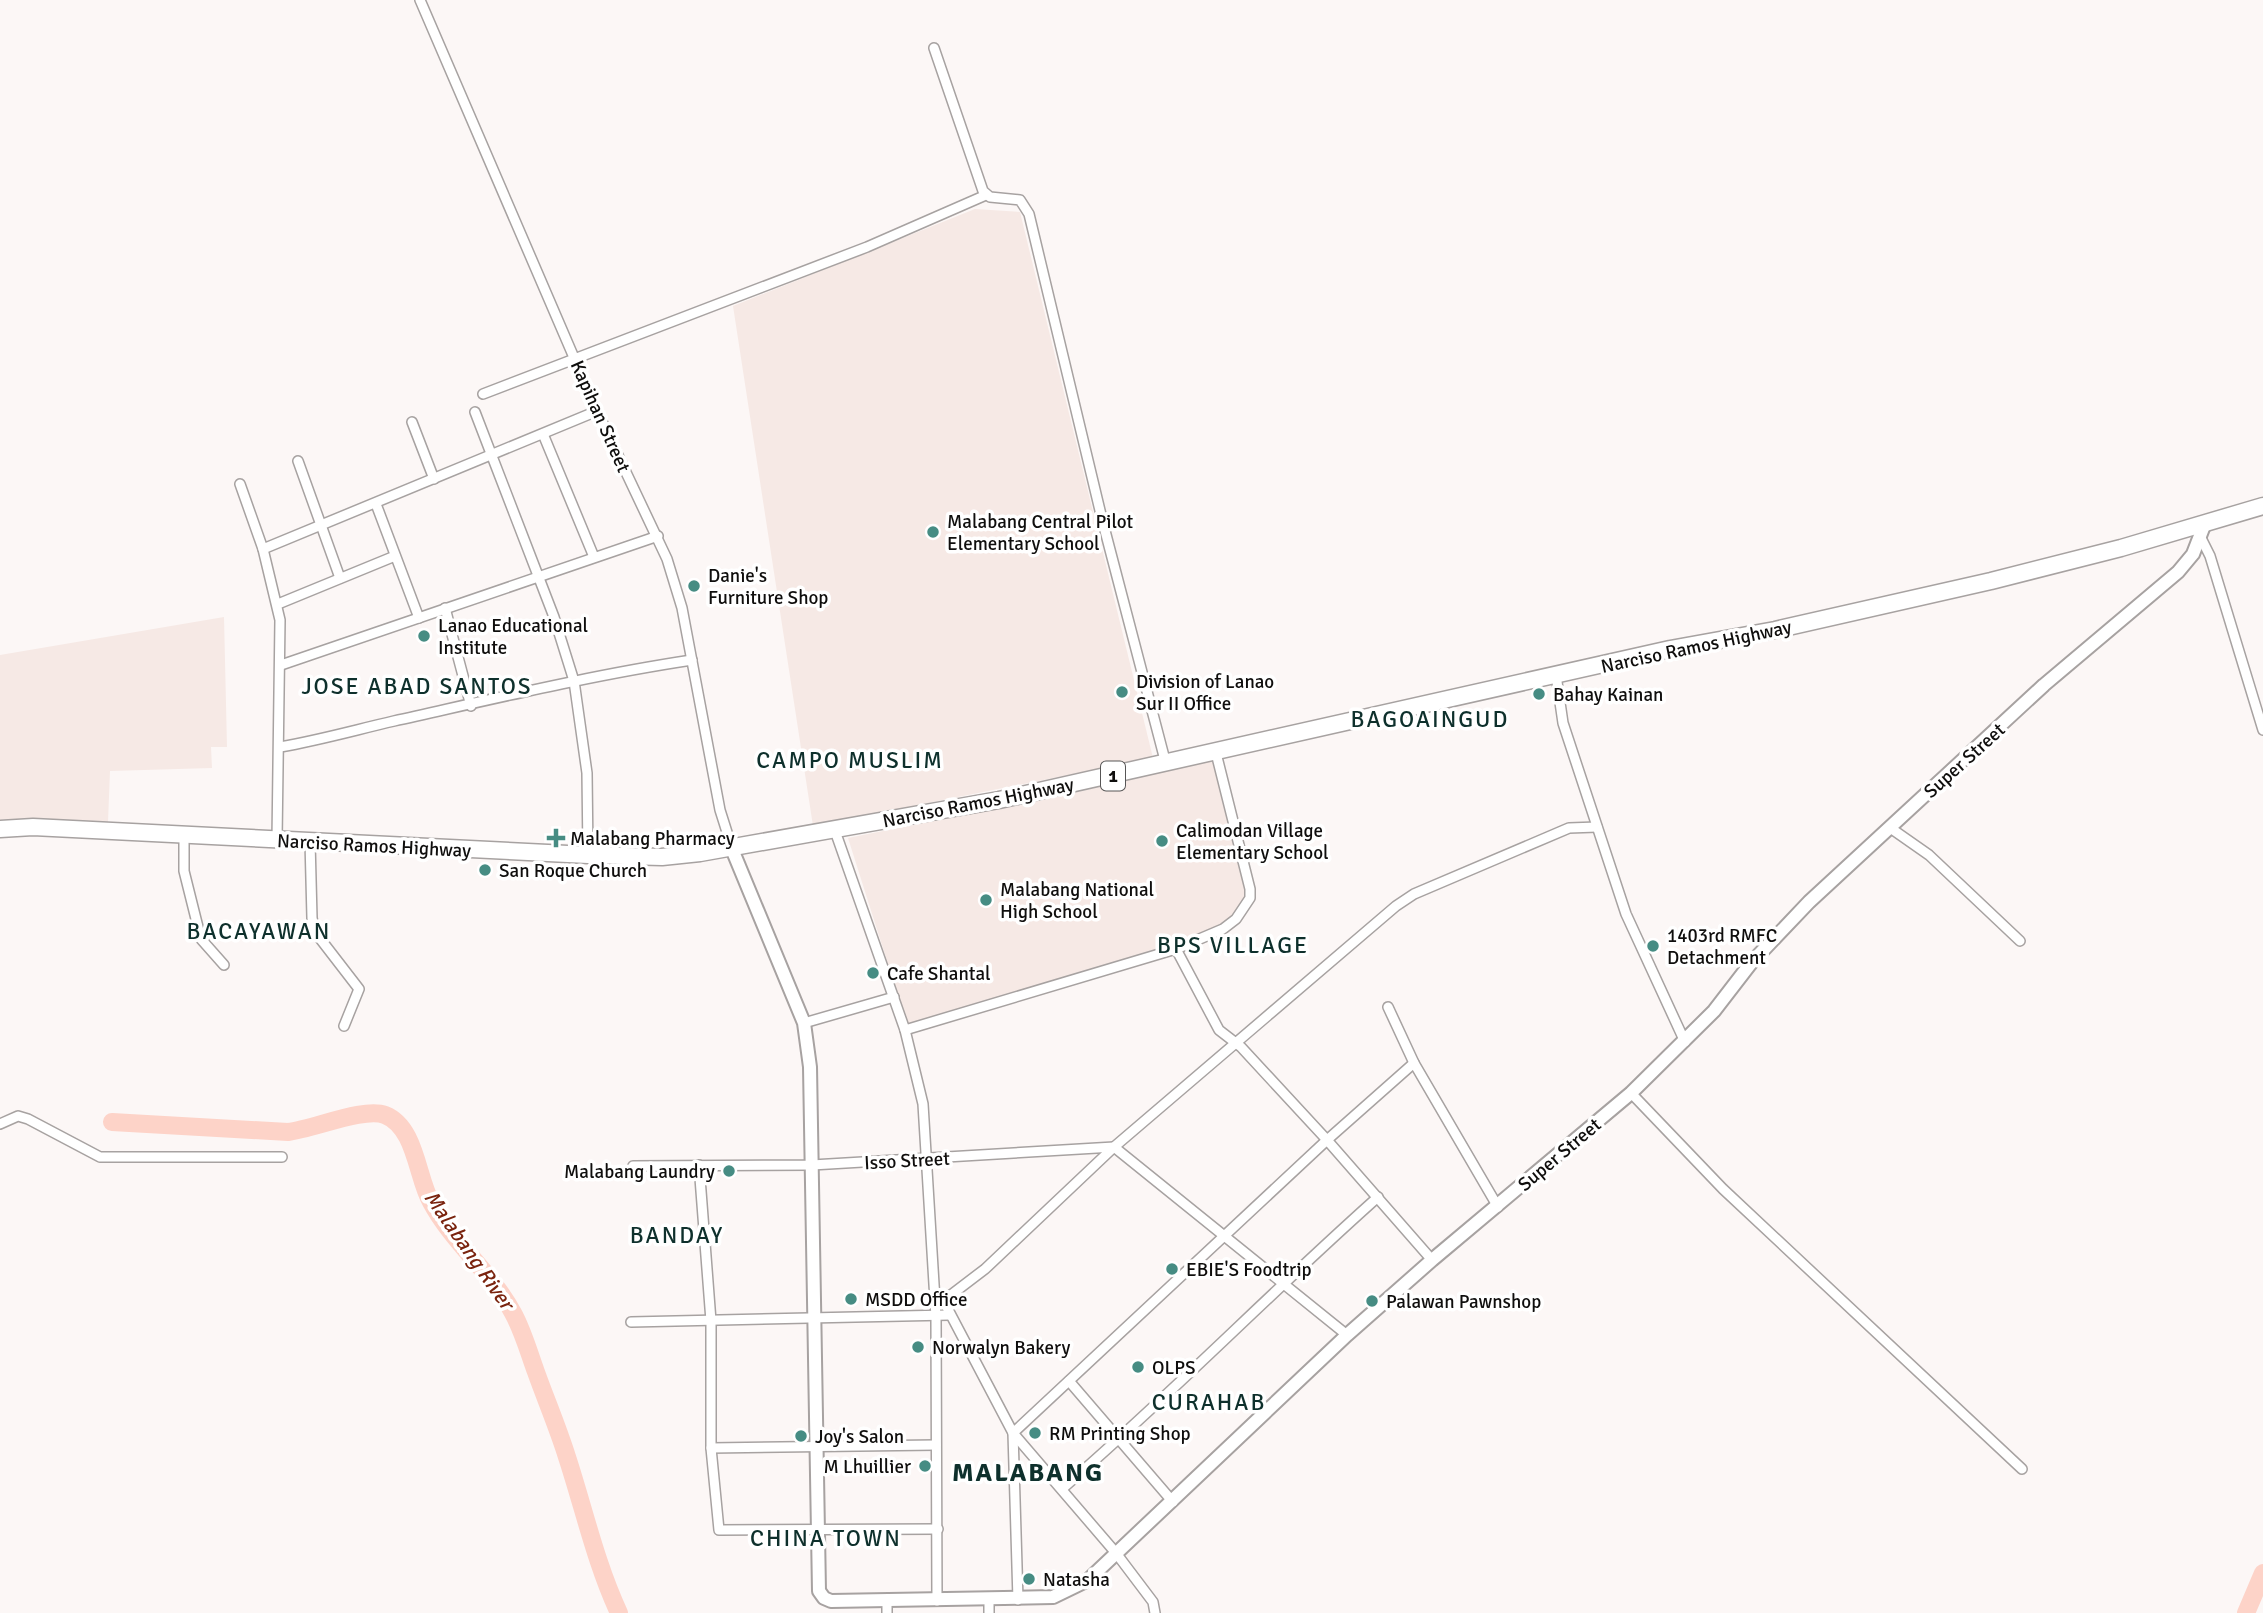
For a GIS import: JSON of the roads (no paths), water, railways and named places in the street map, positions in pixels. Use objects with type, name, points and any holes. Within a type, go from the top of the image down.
[{"type":"highway","name":"Narciso Ramos Highway","points":[[0,830],[33,827],[588,855],[682,856],[732,849],[834,828],[999,800],[1670,649],[1775,631],[2203,530],[2263,506]]},
{"type":"street","name":"Kapihan Street","points":[[420,0],[478,141],[597,411],[658,537],[675,582],[720,810],[732,849]]},
{"type":"street","points":[[934,48],[986,195]]},
{"type":"street","points":[[483,394],[575,357],[769,286],[986,195],[1020,200],[1029,214],[1106,536],[1166,764]]},
{"type":"street","points":[[263,549],[597,411]]},
{"type":"street","points":[[475,412],[537,579],[554,617],[574,681],[587,773],[588,855]]},
{"type":"street","points":[[412,422],[434,479]]},
{"type":"street","points":[[543,434],[594,557]]},
{"type":"street","points":[[298,461],[340,579]]},
{"type":"street","points":[[240,484],[263,549],[278,604],[281,665],[277,839]]},
{"type":"street","points":[[376,504],[419,618]]},
{"type":"street","points":[[2203,530],[2263,730]]},
{"type":"street","name":"Super Street","points":[[817,1528],[821,1595],[831,1601],[887,1607],[937,1601],[989,1606],[1053,1597],[1075,1588],[1173,1502],[1347,1335],[1631,1093],[1685,1042],[1759,954],[1889,827],[2044,685],[2178,572],[2193,554],[2203,530]]},
{"type":"street","points":[[281,665],[658,537]]},
{"type":"street","points":[[278,604],[395,556]]},
{"type":"street","points":[[445,608],[471,706]]},
{"type":"street","points":[[280,747],[574,681],[692,660]]},
{"type":"street","points":[[1556,675],[1563,723],[1632,930],[1685,1042]]},
{"type":"street","points":[[905,1030],[1176,949],[1223,929],[1244,909],[1250,898],[1216,753]]},
{"type":"street","points":[[943,1301],[985,1269],[1114,1147],[1235,1041],[1351,942],[1414,894],[1569,828],[1597,827]]},
{"type":"street","points":[[1889,827],[1928,855],[2020,941]]},
{"type":"street","points":[[834,828],[905,1030],[923,1104],[936,1317],[937,1601]]},
{"type":"street","points":[[184,836],[184,871],[201,939],[225,965]]},
{"type":"street","points":[[310,841],[315,932],[359,989],[344,1026]]},
{"type":"street","points":[[732,849],[804,1024],[810,1068],[817,1528]]},
{"type":"street","points":[[1176,949],[1212,1020],[1327,1139],[1432,1260]]},
{"type":"street","points":[[804,1024],[894,997]]},
{"type":"street","points":[[1388,1007],[1414,1063],[1497,1206]]},
{"type":"street","points":[[1018,1600],[1013,1433],[1327,1139],[1414,1063]]},
{"type":"street","points":[[1631,1093],[1723,1189],[2022,1469]]},
{"type":"street","points":[[0,1124],[18,1116],[28,1119],[100,1157],[282,1157]]},
{"type":"street","points":[[1114,1147],[1347,1335]]},
{"type":"street","name":"Isso Street","points":[[633,1166],[812,1165],[1114,1147]]},
{"type":"street","points":[[699,1165],[711,1321],[711,1448],[719,1530],[938,1528]]},
{"type":"street","points":[[1063,1488],[1119,1439],[1283,1281],[1378,1197]]},
{"type":"street","points":[[934,1283],[1013,1433],[1063,1488],[1116,1553],[1153,1602],[1155,1613]]},
{"type":"street","points":[[631,1322],[949,1315]]},
{"type":"street","points":[[1069,1381],[1173,1502]]},
{"type":"street","points":[[711,1448],[936,1445]]},
{"type":"waterway","name":"Malabang River","points":[[112,1122],[288,1132],[365,1114],[385,1115],[395,1121],[409,1141],[426,1192],[440,1217],[494,1284],[517,1320],[560,1435],[597,1556],[619,1613]]},
{"type":"waterway","name":"Malabang River","points":[[2246,1613],[2263,1573]]},
{"type":"place","name":"Malabang Central Pilot Elementary School","points":[[933,532]]},
{"type":"place","name":"Danie's Furniture Shop","points":[[694,586]]},
{"type":"place","name":"Lanao Educational Institute","points":[[424,636]]},
{"type":"place","name":"Division of Lanao Sur II Office","points":[[1122,692]]},
{"type":"place","name":"Bahay Kainan","points":[[1539,694]]},
{"type":"place","name":"Malabang Pharmacy","points":[[556,838]]},
{"type":"place","name":"Calimodan Village Elementary School","points":[[1162,841]]},
{"type":"place","name":"San Roque Church","points":[[485,870]]},
{"type":"place","name":"Malabang National High School","points":[[986,900]]},
{"type":"place","name":"1403rd RMFC Detachment","points":[[1653,946]]},
{"type":"place","name":"Cafe Shantal","points":[[873,973]]},
{"type":"place","name":"Malabang Laundry","points":[[729,1171]]},
{"type":"place","name":"EBIE'S Foodtrip","points":[[1172,1269]]},
{"type":"place","name":"MSDD Office","points":[[851,1299]]},
{"type":"place","name":"Palawan Pawnshop","points":[[1372,1301]]},
{"type":"place","name":"Norwalyn Bakery","points":[[918,1347]]},
{"type":"place","name":"OLPS","points":[[1138,1367]]},
{"type":"place","name":"RM Printing Shop","points":[[1035,1433]]},
{"type":"place","name":"Joy's Salon","points":[[801,1436]]},
{"type":"place","name":"M Lhuillier","points":[[925,1466]]},
{"type":"place","name":"Natasha","points":[[1029,1579]]},
{"type":"district","name":"JOSE ABAD SANTOS","points":[[417,686]]},
{"type":"district","name":"BAGOAINGUD","points":[[1430,719]]},
{"type":"district","name":"CAMPO MUSLIM","points":[[850,760]]},
{"type":"district","name":"BACAYAWAN","points":[[259,931]]},
{"type":"district","name":"BPS VILLAGE","points":[[1233,945]]},
{"type":"district","name":"BANDAY","points":[[677,1235]]},
{"type":"district","name":"CURAHAB","points":[[1209,1402]]},
{"type":"district","name":"MALABANG","points":[[1028,1472]]},
{"type":"district","name":"CHINA TOWN","points":[[826,1538]]}]
